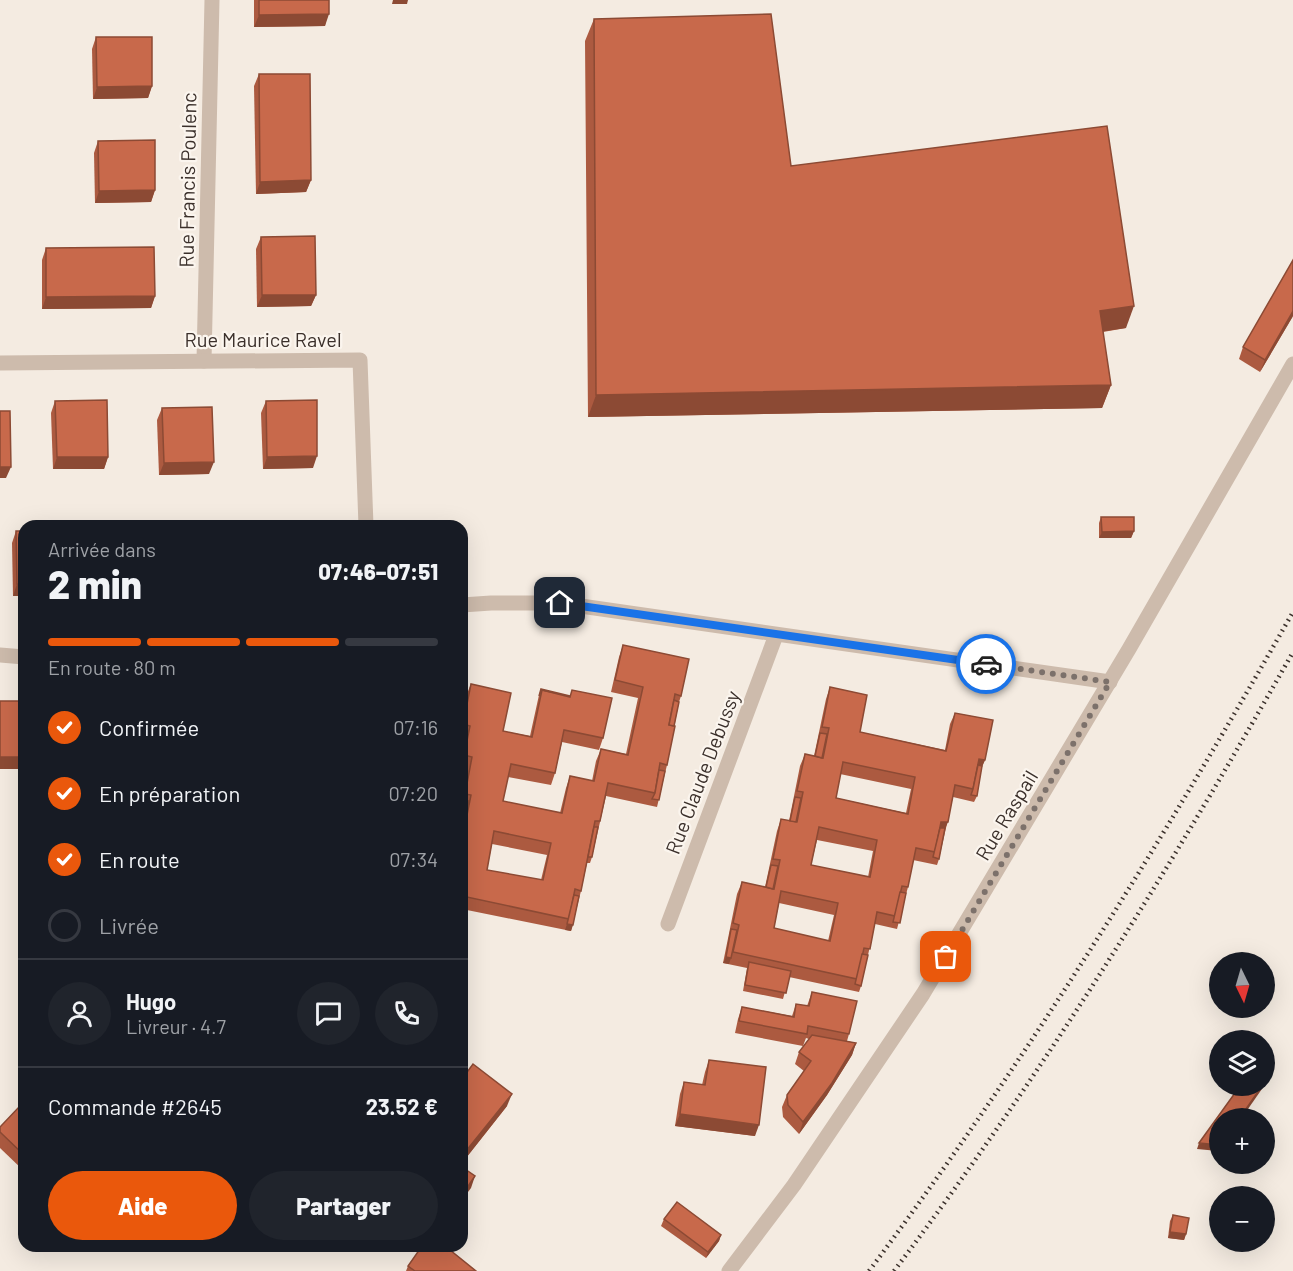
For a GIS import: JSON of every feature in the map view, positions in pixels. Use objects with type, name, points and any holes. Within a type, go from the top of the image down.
[{"type":"street","name":"Rue Francis Poulenc","points":[[204,361],[212,0]]},
{"type":"street","name":"Rue Maurice Ravel","points":[[0,363],[360,360],[366,520]]},
{"type":"street","name":"Rue Raspail","points":[[729,1271],[794,1185],[924,994],[1110,682],[1293,364]]},
{"type":"street","points":[[468,605],[560,603],[1110,682]]},
{"type":"street","name":"Rue Claude Debussy","points":[[668,924],[776,635]]},
{"type":"street","points":[[0,655],[18,656]]},
{"type":"building","points":[[259,0],[329,0],[329,14],[259,15]]},
{"type":"building","points":[[771,14],[791,166],[1107,126],[1134,306],[1100,311],[1111,385],[596,395],[594,19]]},
{"type":"building","points":[[96,37],[152,37],[152,86],[97,87]]},
{"type":"building","points":[[259,74],[310,74],[311,180],[260,182]]},
{"type":"building","points":[[155,140],[155,190],[99,191],[98,141]]},
{"type":"building","points":[[315,236],[316,295],[262,295],[261,237]]},
{"type":"building","points":[[154,247],[155,296],[46,297],[46,248]]},
{"type":"building","points":[[1293,260],[1293,311],[1265,360],[1243,347]]},
{"type":"building","points":[[107,400],[108,457],[57,457],[55,401]]},
{"type":"building","points":[[317,400],[317,456],[267,457],[266,401]]},
{"type":"building","points":[[212,407],[214,462],[164,463],[162,408]]},
{"type":"building","points":[[0,411],[10,411],[11,467],[0,467]]},
{"type":"building","points":[[1101,517],[1134,517],[1134,531],[1102,532]]},
{"type":"building","points":[[16,531],[18,531],[18,584]]},
{"type":"building","points":[[623,645],[689,659],[681,696],[675,694],[669,725],[675,726],[667,765],[660,763],[655,793],[608,783],[600,821],[595,821],[581,891],[575,889],[569,919],[468,897],[468,810],[471,795],[468,794],[468,778],[472,757],[468,756],[470,726],[468,725],[468,699],[471,684],[511,693],[503,731],[532,737],[542,690],[570,697],[572,690],[612,698],[603,738],[564,730],[555,773],[511,764],[503,801],[562,813],[570,776],[594,781],[601,749],[628,755],[643,687],[615,680]],"holes":[[[494,831],[551,843],[543,880],[487,870]]]},
{"type":"building","points":[[830,687],[867,695],[860,732],[946,751],[955,713],[993,720],[985,760],[979,759],[973,789],[955,785],[948,822],[941,822],[935,852],[916,848],[908,887],[902,886],[895,916],[877,912],[870,949],[864,948],[857,979],[733,952],[739,925],[733,923],[742,882],[774,889],[780,860],[773,859],[781,819],[797,822],[803,792],[797,791],[805,754],[823,758],[829,728],[822,727]],"holes":[[[843,762],[915,777],[908,814],[836,798]],[[819,827],[877,840],[870,877],[811,865]],[[781,891],[838,903],[830,941],[774,928]]]},
{"type":"building","points":[[674,700],[679,702],[674,726],[669,725]]},
{"type":"building","points":[[0,701],[18,701],[18,757],[0,757]]},
{"type":"building","points":[[820,733],[827,734],[822,758],[815,756]]},
{"type":"building","points":[[978,765],[982,766],[977,796],[971,795]]},
{"type":"building","points":[[659,770],[665,771],[659,800],[652,799]]},
{"type":"building","points":[[795,797],[801,798],[796,822],[790,821]]},
{"type":"building","points":[[594,827],[598,827],[592,857],[588,857]]},
{"type":"building","points":[[940,828],[945,828],[939,859],[933,857]]},
{"type":"building","points":[[771,865],[778,866],[773,889],[766,887]]},
{"type":"building","points":[[900,892],[906,893],[900,923],[893,922]]},
{"type":"building","points":[[574,895],[579,896],[573,925],[567,924]]},
{"type":"building","points":[[731,929],[737,930],[731,958],[726,957]]},
{"type":"building","points":[[862,954],[868,955],[861,986],[855,984]]},
{"type":"building","points":[[749,962],[791,971],[786,993],[745,985]]},
{"type":"building","points":[[812,992],[857,1001],[849,1034],[808,1026],[807,1034],[739,1021],[742,1007],[794,1017],[796,1004],[809,1006]]},
{"type":"building","points":[[812,1035],[856,1043],[832,1083],[803,1122],[788,1105],[787,1095],[811,1061],[799,1052]]},
{"type":"building","points":[[709,1060],[766,1067],[759,1125],[680,1114],[684,1082],[705,1085]]},
{"type":"building","points":[[473,1064],[512,1094],[468,1149],[468,1071]]},
{"type":"building","points":[[1233,1096],[1255,1096],[1247,1108],[1224,1108]]},
{"type":"building","points":[[18,1108],[18,1149],[0,1132],[0,1127]]},
{"type":"building","points":[[1209,1129],[1209,1144],[1199,1143]]},
{"type":"building","points":[[468,1171],[475,1176],[468,1186]]},
{"type":"building","points":[[677,1202],[721,1235],[708,1252],[664,1219]]},
{"type":"building","points":[[1173,1215],[1189,1218],[1186,1234],[1170,1232]]},
{"type":"building","points":[[418,1252],[452,1252],[476,1271],[415,1271],[408,1266]]},
{"type":"railway","points":[[869,1271],[983,1111],[1092,948],[1144,865],[1293,612]]},
{"type":"railway","points":[[894,1271],[1002,1122],[1104,968],[1153,890],[1293,652]]},
{"type":"way so far","points":[[946,957],[1110,682],[986,664]]},
{"type":"route","points":[[560,603],[986,664]]}]
